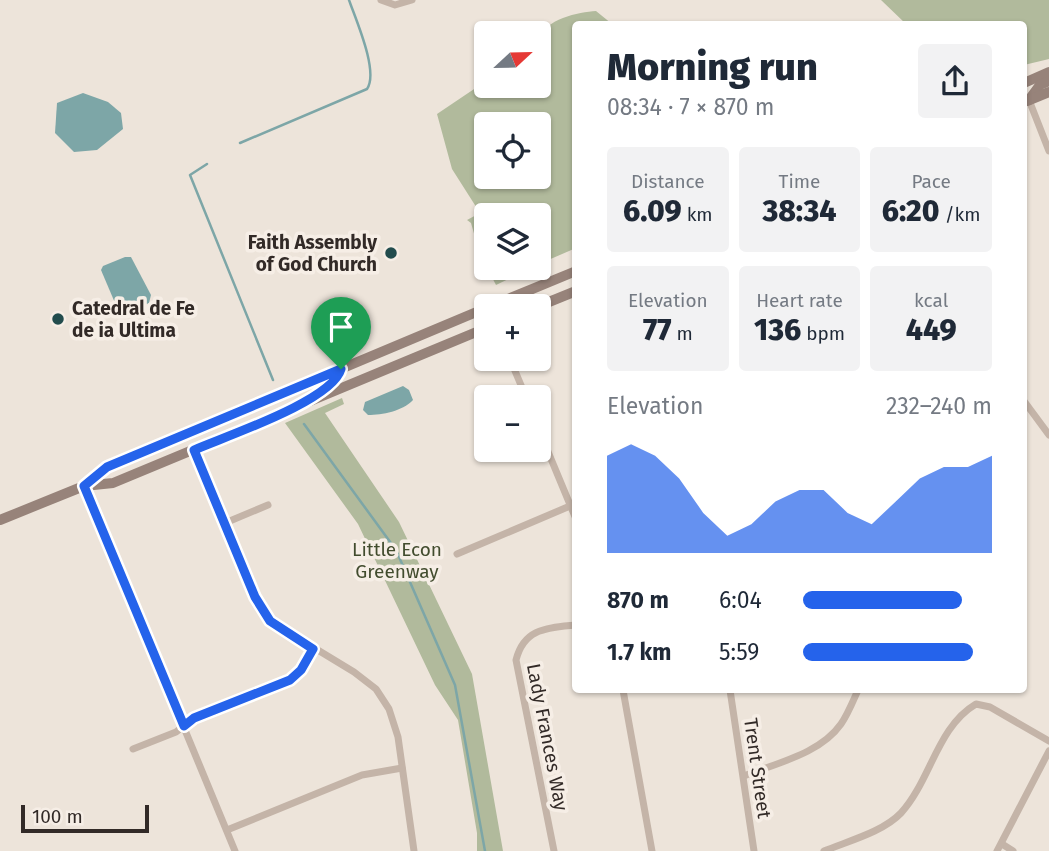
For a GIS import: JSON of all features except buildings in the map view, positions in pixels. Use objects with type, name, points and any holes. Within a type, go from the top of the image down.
[{"type":"main road","points":[[1027,82],[1049,72]]},
{"type":"main road","points":[[1027,100],[1040,85],[1049,82]]},
{"type":"main road","points":[[1027,101],[1049,92]]},
{"type":"main road","points":[[520,294],[572,273]]},
{"type":"main road","points":[[551,301],[572,293]]},
{"type":"main road","points":[[84,486],[107,467],[474,313]]},
{"type":"main road","points":[[0,520],[84,486],[113,483],[474,333]]},
{"type":"main road","points":[[308,402],[335,381],[341,369]]},
{"type":"street","points":[[385,2],[402,5],[412,0]]},
{"type":"street","points":[[1027,103],[1049,151]]},
{"type":"street","points":[[1027,404],[1049,435]]},
{"type":"street","points":[[1027,412],[1031,409]]},
{"type":"street","points":[[194,450],[255,597],[270,621],[354,671],[376,689],[389,709],[395,727],[414,851]]},
{"type":"street","points":[[551,459],[572,510]]},
{"type":"street","points":[[84,486],[235,851]]},
{"type":"street","points":[[225,523],[268,505]]},
{"type":"street","points":[[457,554],[570,506]]},
{"type":"street","name":"Lady Frances Way","points":[[554,851],[516,660],[520,644],[531,634],[551,627],[572,625]]},
{"type":"street","points":[[133,749],[184,726],[194,718],[290,680],[301,670],[313,649]]},
{"type":"street","points":[[624,693],[652,851]]},
{"type":"street","name":"Trent Street","points":[[730,693],[754,851]]},
{"type":"street","points":[[744,776],[826,740],[840,725],[856,693]]},
{"type":"street","points":[[824,851],[878,828],[899,815],[915,795],[955,719],[975,704],[990,707],[1049,741]]},
{"type":"street","points":[[1013,851],[1000,848],[1049,751]]},
{"type":"street","points":[[227,830],[362,775],[402,768]]},
{"type":"green space","points":[[881,0],[1049,0],[1049,59],[1027,64],[1027,21],[903,21]]},
{"type":"green space","points":[[596,11],[608,21],[572,21],[572,250],[551,259],[551,203],[474,204],[452,169],[437,114],[474,89],[474,98],[551,98],[551,25],[563,18]]},
{"type":"green space","points":[[474,216],[474,234],[471,223],[467,220]]},
{"type":"green space","points":[[493,280],[506,280],[496,285]]},
{"type":"green space","name":"Little Econ Greenway","points":[[342,398],[344,404],[325,413],[399,522],[472,674],[503,851],[477,851],[477,833],[458,720],[435,685],[358,524],[285,423]]},
{"type":"water","points":[[83,93],[108,102],[121,113],[123,129],[97,150],[74,152],[55,133],[57,103]]},
{"type":"water","points":[[131,257],[151,295],[149,303],[125,314],[118,310],[101,270],[103,266]]},
{"type":"water","points":[[403,386],[409,390],[413,400],[404,407],[374,415],[368,415],[363,410],[365,402]]},
{"type":"waterway","points":[[240,143],[367,89],[370,81],[368,59],[349,0]]},
{"type":"waterway","points":[[207,164],[190,175],[273,380]]},
{"type":"waterway","points":[[304,424],[396,550],[455,685],[485,851]]},
{"type":"place","name":"Faith Assembly of God Church","points":[[391,253]]},
{"type":"place","name":"Catedral de Fe de ia Ultima","points":[[58,319]]},
{"type":"route","points":[[341,369],[335,381],[308,402],[194,450],[255,597],[270,621],[313,649],[301,670],[290,680],[194,718],[184,726],[84,486],[107,467],[341,369]]}]
